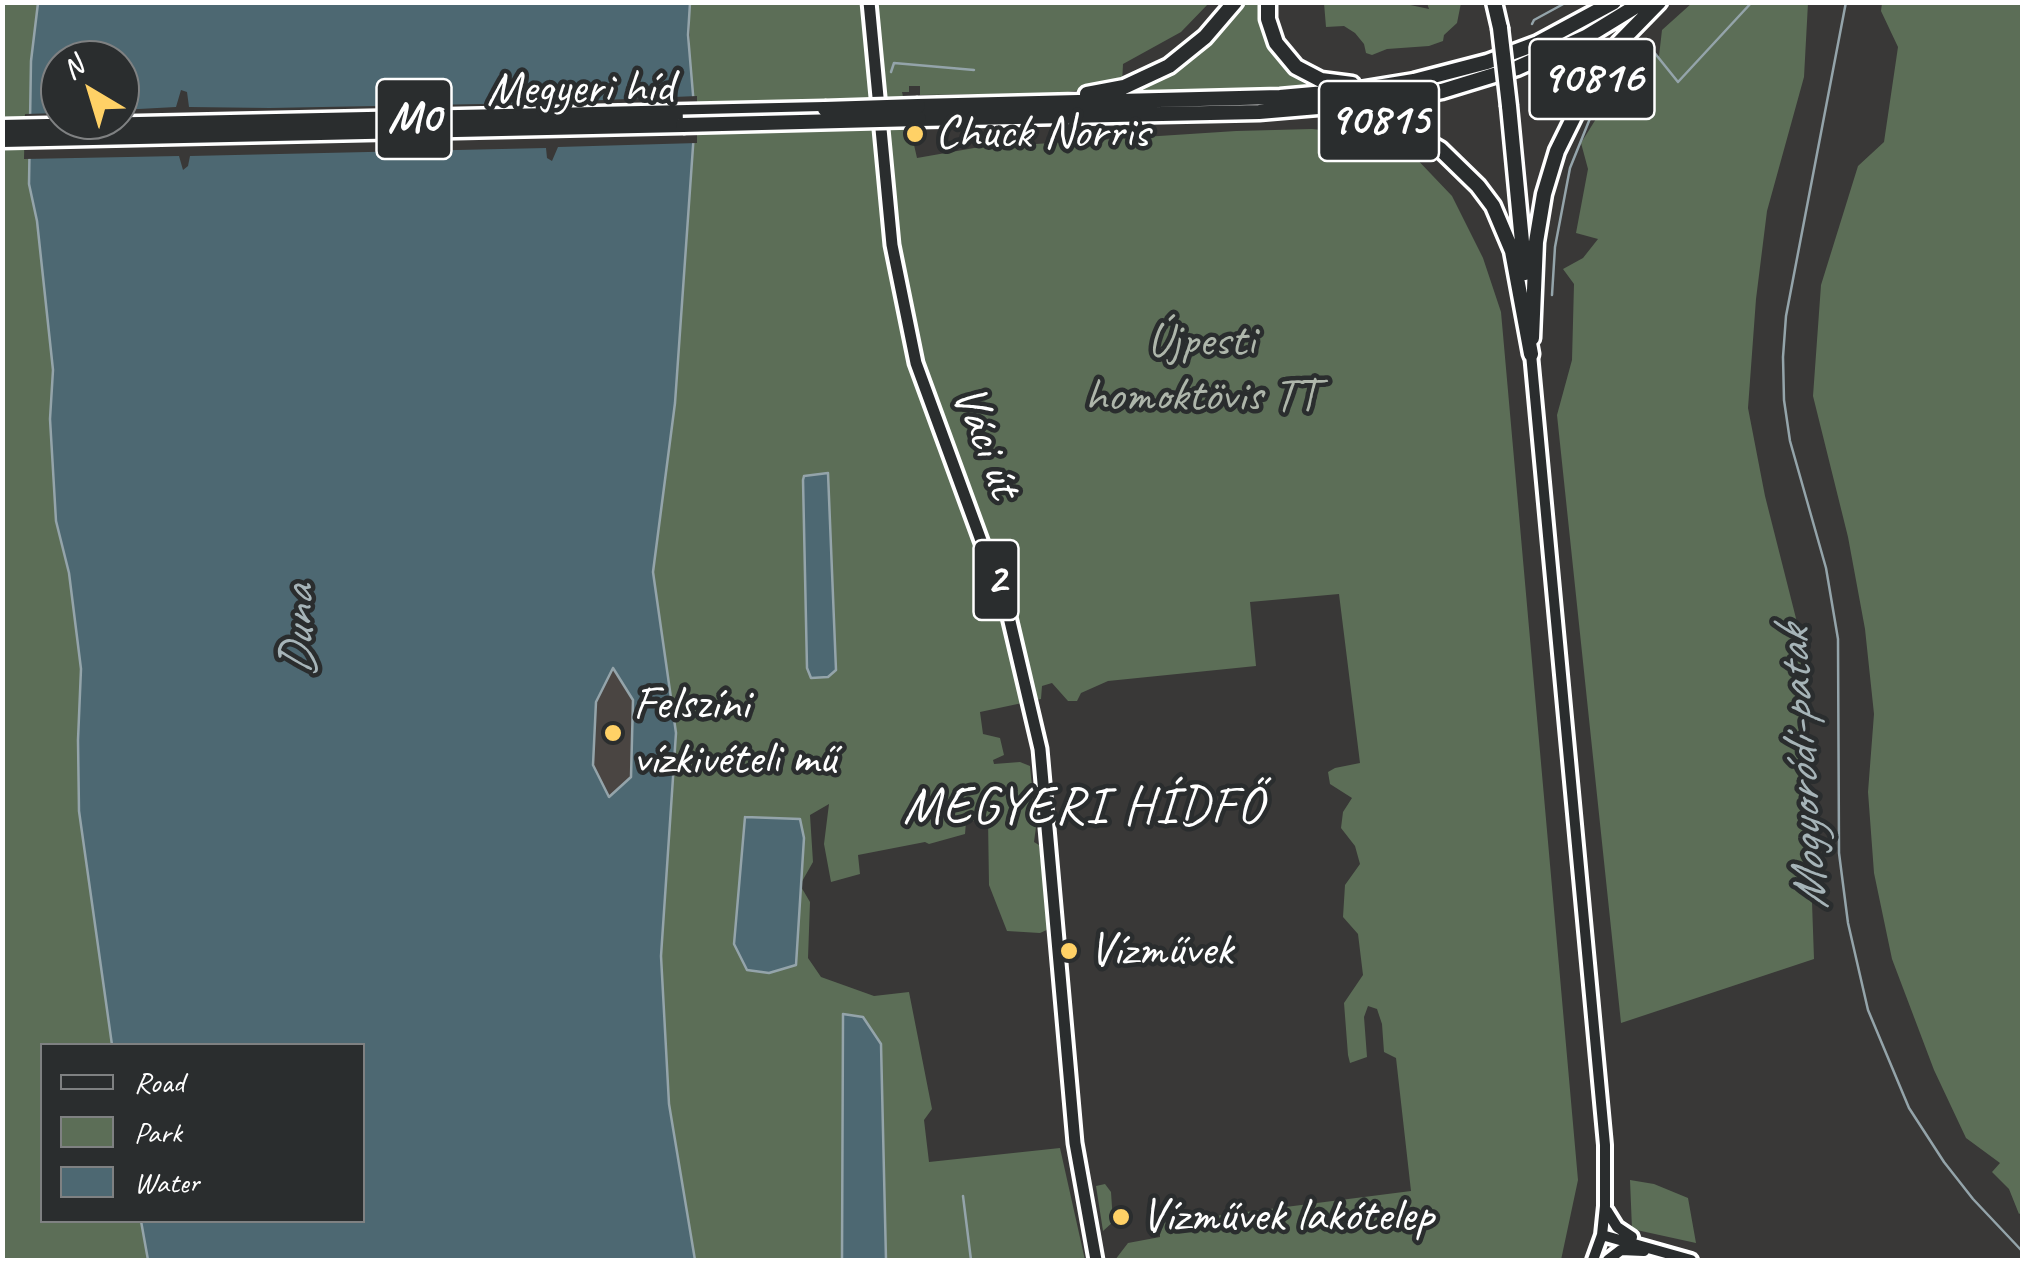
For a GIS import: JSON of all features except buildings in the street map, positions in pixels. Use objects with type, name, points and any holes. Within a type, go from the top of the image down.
[{"type":"highway","points":[[1043,102],[1124,86],[1152,75],[1192,49],[1235,2]]},
{"type":"highway","points":[[1268,2],[1268,19],[1276,42],[1296,68],[1332,83],[1382,86]]},
{"type":"highway","points":[[1494,2],[1509,106],[1531,354]]},
{"type":"highway","name":"M0","points":[[919,112],[1043,102],[1280,97],[1382,86],[1457,71],[1500,57],[1538,42],[1614,2]]},
{"type":"highway","name":"M0","points":[[919,112],[1258,112],[1328,108],[1442,91],[1554,52],[1643,2]]},
{"type":"highway","name":"90816","points":[[1531,354],[1536,242],[1557,151],[1594,76],[1659,2]]},
{"type":"highway","name":"Megyeri híd","points":[[2,127],[919,112]]},
{"type":"highway","name":"Megyeri híd","points":[[2,140],[919,112]]},
{"type":"highway","name":"90815","points":[[1258,112],[1334,114],[1385,122],[1412,133],[1462,167],[1493,206],[1508,238],[1531,354]]},
{"type":"main road","name":"Váci út","points":[[869,2],[892,244],[911,344],[932,414],[1009,617],[1038,734],[1048,810],[1075,1143],[1096,1260]]},
{"type":"main road","points":[[1531,354],[1606,1144],[1605,1206],[1594,1260]]},
{"type":"main road","points":[[1605,1206],[1624,1233],[1660,1250]]},
{"type":"main road","points":[[1602,1235],[1691,1260]]},
{"type":"main road","points":[[1608,1260],[1621,1250],[1660,1250]]},
{"type":"shaded area","name":"Felszíni vízkivételi mű","points":[[613,667],[633,700],[631,777],[609,797],[593,765],[596,702]]},
{"type":"green space","points":[[1245,2],[1263,3],[1263,25],[1271,49],[1300,81],[1315,89],[1130,93],[1190,59]]},
{"type":"green space","points":[[2,3],[38,3],[31,62],[29,184],[37,221],[53,370],[50,419],[56,521],[69,573],[81,669],[79,811],[112,1043],[40,1043],[40,1223],[141,1223],[148,1260],[3,1260]]},
{"type":"green space","name":"Újpesti homoktövis TT","points":[[690,3],[1209,3],[1181,32],[1123,64],[1122,84],[1061,93],[920,95],[920,86],[909,86],[909,92],[902,92],[917,158],[974,148],[1312,129],[1362,134],[1411,153],[1452,196],[1483,258],[1501,312],[1578,1180],[1561,1260],[1115,1260],[1128,1243],[1160,1237],[1160,1223],[1411,1191],[1396,1058],[1384,1052],[1377,1009],[1368,1006],[1364,1017],[1367,1057],[1350,1063],[1348,1055],[1344,1003],[1363,975],[1358,934],[1343,917],[1345,885],[1360,864],[1355,846],[1341,828],[1343,812],[1352,798],[1330,784],[1328,772],[1360,763],[1339,594],[1250,602],[1256,666],[1108,681],[1081,693],[1077,701],[1068,701],[1052,683],[1042,686],[1041,699],[980,712],[983,734],[1000,738],[1004,755],[993,760],[994,764],[1020,762],[1030,766],[1034,842],[1039,845],[1049,929],[1040,933],[1007,931],[989,885],[988,819],[966,822],[965,834],[929,844],[858,855],[860,874],[831,882],[824,844],[829,804],[810,815],[813,862],[800,885],[810,902],[808,958],[821,977],[874,996],[909,992],[932,1109],[924,1120],[929,1162],[1060,1148],[1085,1260],[695,1260],[669,1104],[661,956],[676,733],[653,572],[675,403],[687,207]]},
{"type":"green space","points":[[1324,3],[1401,3],[1429,9],[1427,3],[1461,3],[1457,23],[1443,41],[1429,46],[1387,49],[1372,55],[1366,53],[1355,33],[1344,26],[1326,27]]},
{"type":"green space","points":[[1692,3],[1808,3],[1804,77],[1767,211],[1748,408],[1765,496],[1803,646],[1814,959],[1621,1023],[1557,415],[1572,360],[1574,284],[1563,269],[1583,258],[1598,239],[1576,233],[1588,169],[1581,143],[1631,50],[1659,56],[1662,30]]},
{"type":"green space","points":[[1882,3],[2022,3],[2019,1214],[2009,1189],[1992,1172],[2000,1163],[1966,1138],[1934,1070],[1892,959],[1874,873],[1868,792],[1874,714],[1865,629],[1848,537],[1813,396],[1821,285],[1858,166],[1884,142],[1898,47],[1881,11]]},
{"type":"green space","points":[[1630,1180],[1654,1184],[1688,1198],[1696,1243],[1632,1229]]},
{"type":"green space","points":[[1105,1184],[1111,1192],[1113,1222],[1103,1231],[1096,1186]]},
{"type":"water","name":"Duna","points":[[38,3],[690,3],[688,35],[695,118],[675,403],[653,572],[676,733],[661,956],[669,1104],[695,1260],[148,1260],[141,1223],[365,1223],[365,1043],[112,1043],[79,811],[81,669],[69,573],[56,521],[50,419],[53,370],[37,221],[29,184],[31,61]],"holes":[[[613,668],[633,700],[631,777],[609,797],[593,765],[596,702]]]},
{"type":"water","points":[[828,473],[836,670],[828,677],[811,678],[807,668],[803,480],[804,476]]},
{"type":"water","points":[[745,817],[800,819],[804,838],[796,965],[769,973],[747,970],[734,944]]},
{"type":"water","points":[[843,1014],[863,1017],[881,1044],[886,1260],[842,1260]]},
{"type":"pier","points":[[551,81],[557,87],[557,102],[697,96],[697,143],[558,147],[552,161],[547,158],[546,148],[190,156],[183,170],[179,156],[24,159],[25,114],[40,114],[40,140],[140,140],[140,109],[176,107],[181,90],[187,92],[189,107],[533,103],[545,102],[546,83]]},
{"type":"waterway","points":[[1532,24],[1567,2]]},
{"type":"waterway","points":[[1552,295],[1555,247],[1570,168],[1591,116],[1621,67],[1645,41],[1678,82],[1752,2]]},
{"type":"waterway","name":"Mogyoródi-patak","points":[[1846,2],[1786,316],[1783,357],[1790,441],[1826,568],[1838,639],[1839,853],[1848,923],[1868,1010],[1909,1108],[1973,1199],[2022,1251]]},
{"type":"waterway","points":[[891,72],[894,63],[974,70]]},
{"type":"waterway","points":[[963,1196],[971,1260]]},
{"type":"place","name":"Chuck Norris","points":[[915,134]]},
{"type":"place","name":"Felszíni vízkivételi mű","points":[[613,733]]},
{"type":"place","name":"Vízművek","points":[[1069,951]]},
{"type":"place","name":"Vízművek lakótelep","points":[[1121,1217]]},
{"type":"district","name":"MEGYERI HÍDFŐ","points":[[1084,808]]}]
